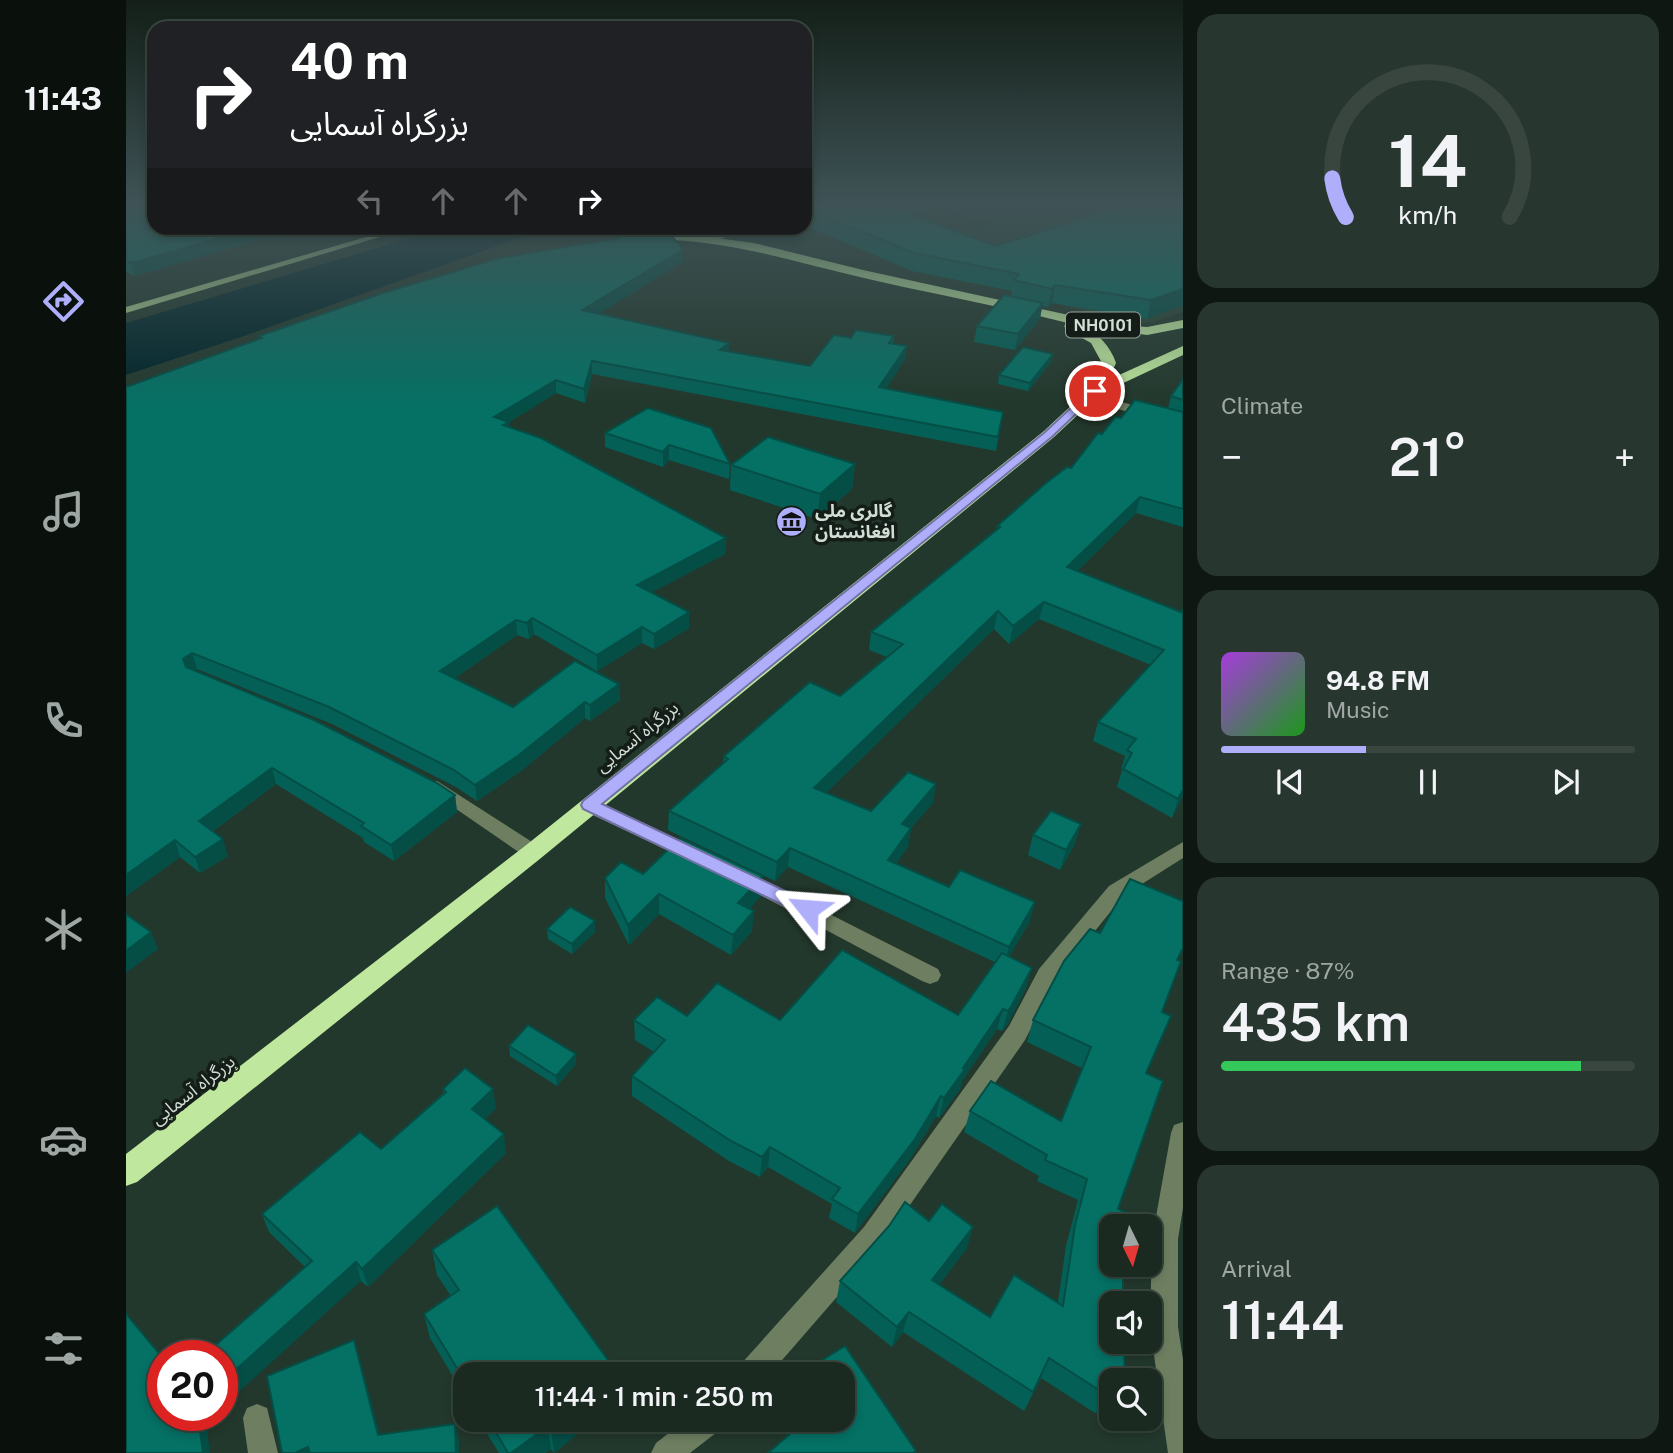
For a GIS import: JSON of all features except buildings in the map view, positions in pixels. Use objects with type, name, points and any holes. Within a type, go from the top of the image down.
[{"type":"highway","name":"NH0101","points":[[852,271],[1128,329],[1162,330],[1183,324]]},
{"type":"highway","points":[[1023,308],[1086,331],[1105,349],[1109,363],[1092,394]]},
{"type":"highway","name":"بزرگراه آسمایی","points":[[126,1172],[533,852],[1038,443],[1092,394],[1183,350]]},
{"type":"main road","points":[[126,310],[259,271]]},
{"type":"street","points":[[1092,394],[1183,423]]},
{"type":"street","points":[[424,781],[448,793],[533,852]]},
{"type":"street","points":[[589,805],[784,896],[930,975]]},
{"type":"street","points":[[762,1362],[873,1236],[1017,1033],[1047,975],[1081,933],[1116,891],[1183,849]]},
{"type":"street","points":[[1183,1133],[1165,1239],[1164,1327],[1183,1453]]},
{"type":"street","points":[[257,1418],[263,1453]]},
{"type":"street","points":[[666,1453],[694,1432]]},
{"type":"shaded area","points":[[1024,271],[1183,271],[1183,312],[1151,323],[1122,321],[1061,305],[1085,294]]},
{"type":"water","points":[[301,271],[428,271],[126,375],[126,323]]},
{"type":"place","name":"گالری ملی افغانستان","points":[[792,521]]},
{"type":"route","points":[[808,909],[589,805],[1049,434],[1095,391]]}]
